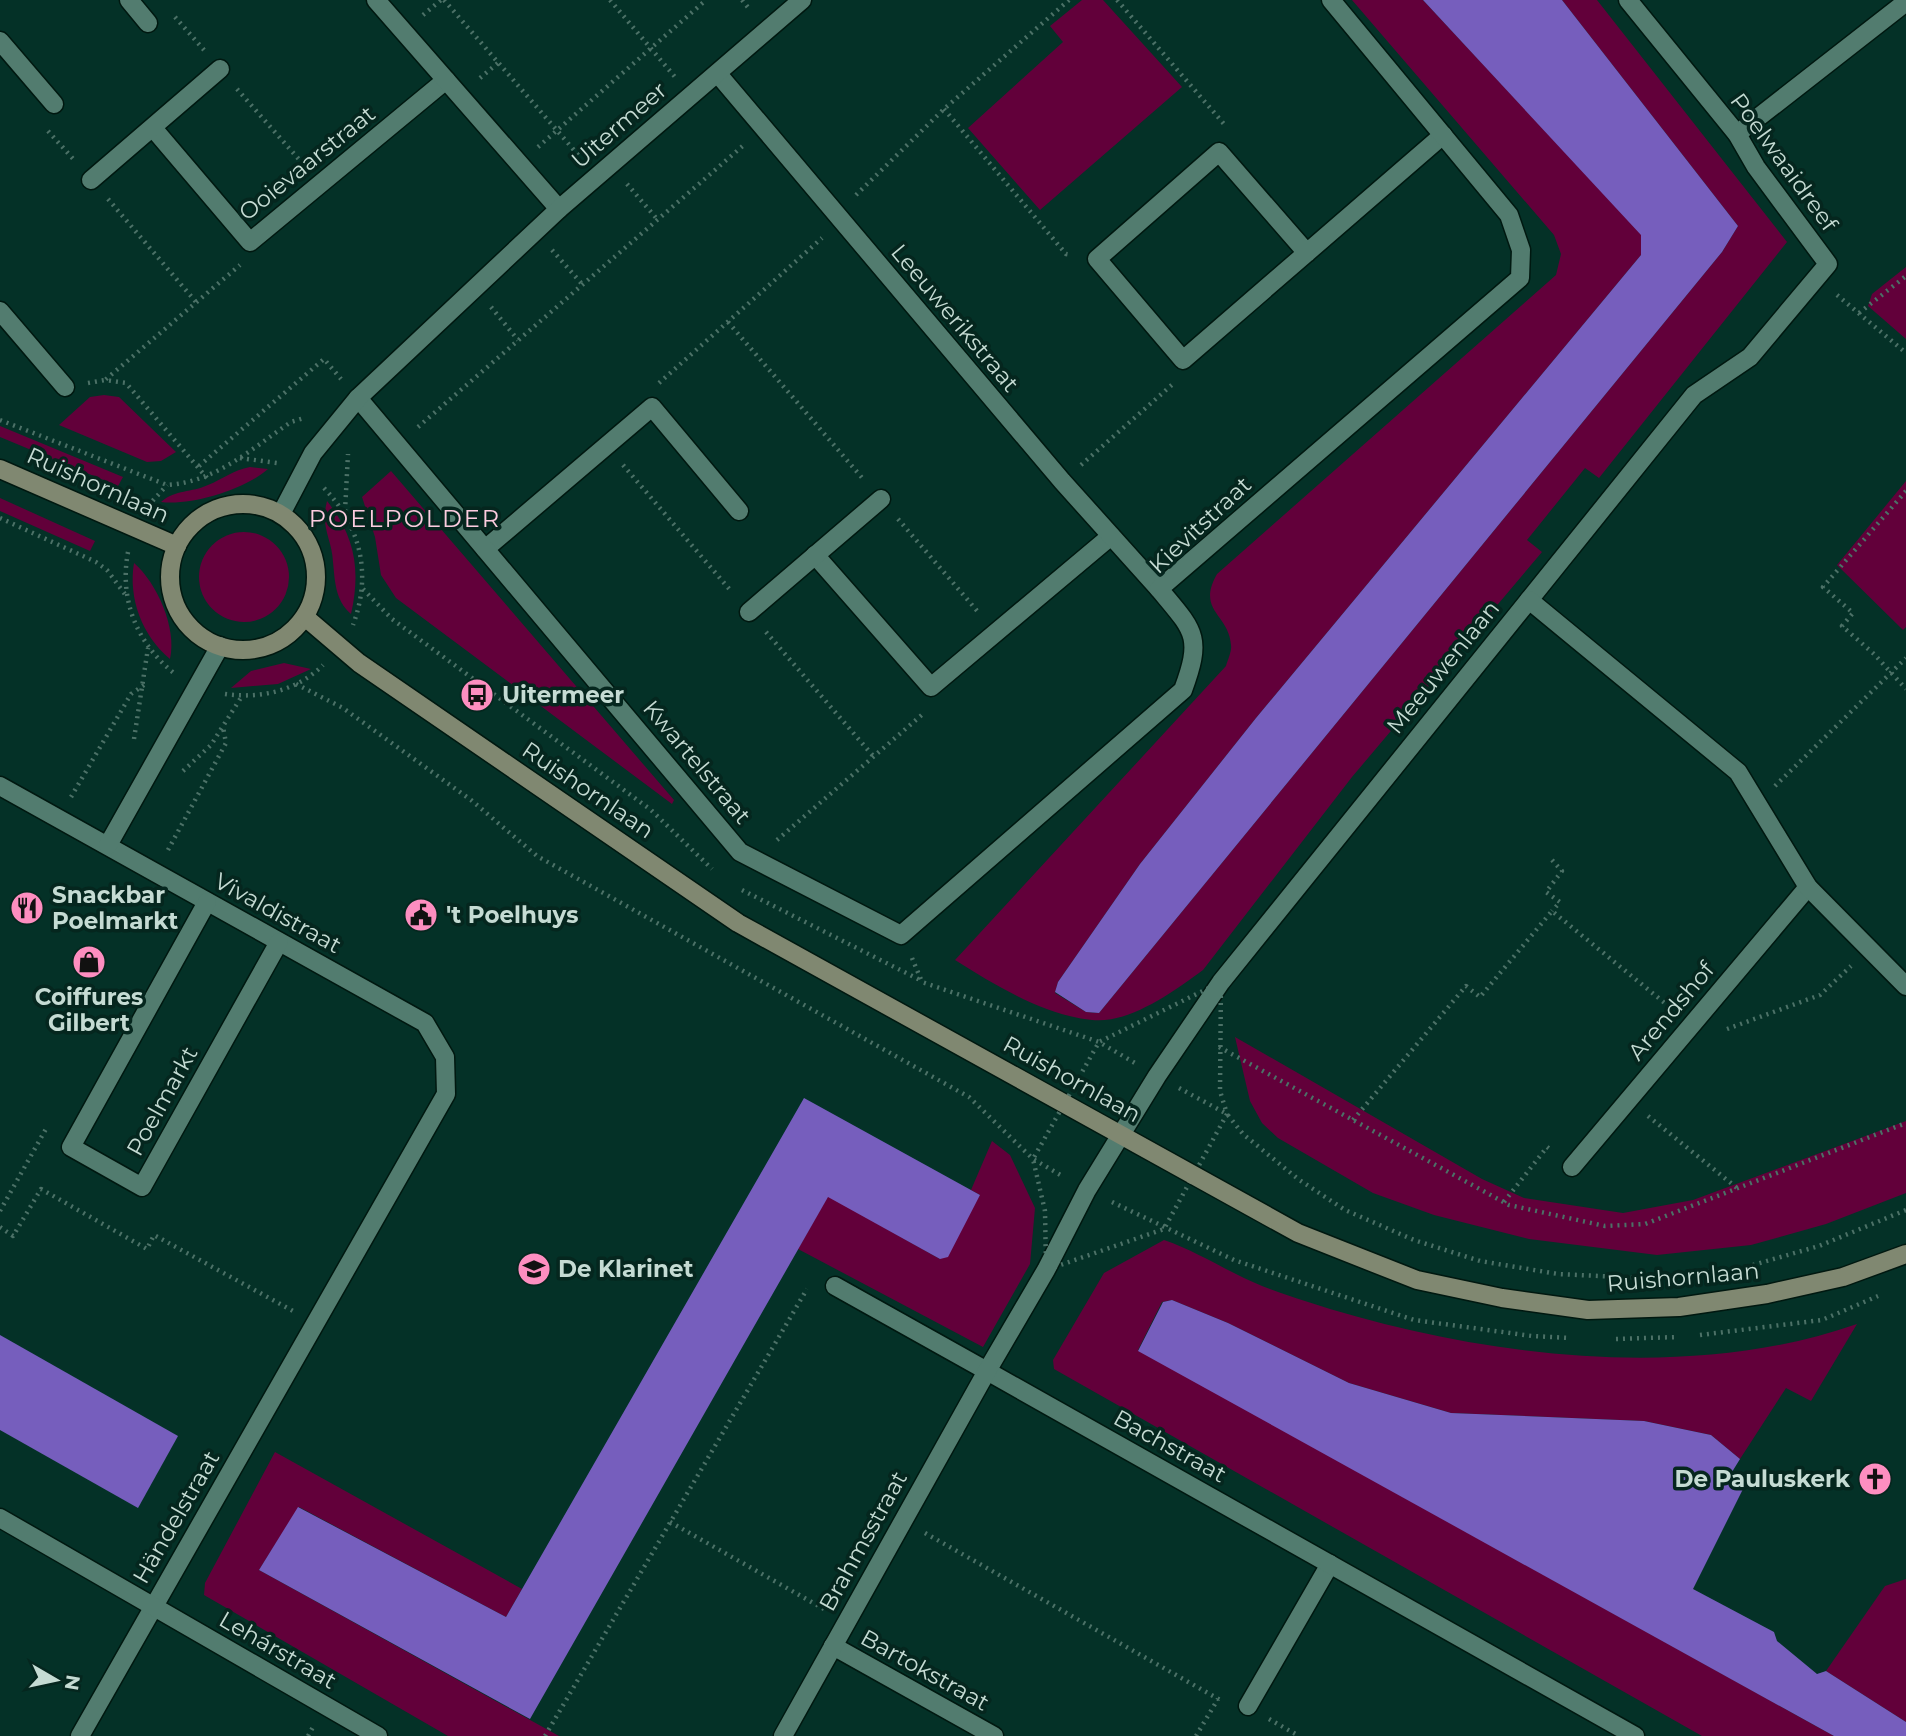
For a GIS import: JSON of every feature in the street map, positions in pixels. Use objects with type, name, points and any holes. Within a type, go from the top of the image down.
[{"type":"main road","name":"Ruishornlaan","points":[[0,469],[177,546]]},
{"type":"main road","points":[[258,505],[281,514],[302,534],[315,561],[315,590],[305,617],[284,637],[267,646],[248,650],[220,646],[189,626],[177,606],[170,582],[177,546],[200,518],[222,507],[258,505]]},
{"type":"main road","name":"Ruishornlaan","points":[[305,617],[359,663],[738,923],[1298,1233],[1416,1280],[1502,1298],[1588,1310],[1679,1307],[1767,1294],[1843,1277],[1906,1254]]},
{"type":"street","points":[[129,0],[148,23]]},
{"type":"street","points":[[376,0],[559,209]]},
{"type":"street","name":"Uitermeer","points":[[281,514],[301,472],[355,402],[559,209],[802,0]]},
{"type":"street","points":[[1307,253],[1219,152],[1097,259],[1183,360],[1307,253],[1443,135],[1331,0]]},
{"type":"street","name":"Poelwaaidreef","points":[[1628,0],[1737,134],[1756,167],[1828,264],[1816,278]]},
{"type":"street","points":[[1737,134],[1906,2]]},
{"type":"street","points":[[0,41],[54,104]]},
{"type":"street","points":[[91,180],[220,69]]},
{"type":"street","name":"Leeuwerikstraat","points":[[718,75],[1062,481],[1159,589]]},
{"type":"street","name":"Ooievaarstraat","points":[[153,128],[250,242],[446,80]]},
{"type":"street","name":"Kievitstraat","points":[[901,934],[1183,690],[1194,659],[1192,629],[1159,589],[1520,278],[1521,250],[1509,215],[1443,135]]},
{"type":"street","points":[[1529,600],[1694,395],[1750,357],[1816,278]]},
{"type":"street","points":[[0,311],[65,387]]},
{"type":"street","name":"Kwartelstraat","points":[[355,402],[398,443],[740,852],[901,934]]},
{"type":"street","points":[[485,549],[652,407],[739,511]]},
{"type":"street","points":[[749,612],[881,499]]},
{"type":"street","points":[[815,555],[931,687],[1111,537]]},
{"type":"street","name":"Meeuwenlaan","points":[[1121,1133],[1221,982],[1529,600],[1738,772],[1808,887],[1906,986]]},
{"type":"street","points":[[108,845],[220,646]]},
{"type":"street","name":"Vivaldistraat","points":[[0,786],[425,1023]]},
{"type":"street","name":"Arendshof","points":[[1572,1167],[1808,887]]},
{"type":"street","name":"Poelmarkt","points":[[207,902],[71,1147],[82,1154],[142,1187],[279,942]]},
{"type":"street","name":"Händelstraat","points":[[80,1736],[446,1094],[445,1057],[425,1023]]},
{"type":"street","name":"Brahmsstraat","points":[[791,1733],[833,1646],[1121,1133]]},
{"type":"street","points":[[835,1286],[987,1371]]},
{"type":"street","name":"Bachstraat","points":[[987,1371],[1635,1736]]},
{"type":"street","name":"Lehárstraat","points":[[0,1518],[378,1736]]},
{"type":"street","points":[[1248,1706],[1330,1564]]},
{"type":"street","name":"Bartokstraat","points":[[833,1646],[994,1736]]},
{"type":"path","points":[[444,0],[596,177]]},
{"type":"path","points":[[610,0],[690,96]]},
{"type":"path","points":[[519,164],[706,0]]},
{"type":"path","points":[[652,407],[649,392],[838,218],[944,109],[1069,0]]},
{"type":"path","points":[[1117,0],[1226,127],[1219,152]]},
{"type":"path","points":[[54,104],[42,123],[196,302]]},
{"type":"path","points":[[944,109],[1066,254],[1097,259]]},
{"type":"path","points":[[398,443],[763,128]]},
{"type":"path","points":[[611,164],[657,219]]},
{"type":"path","points":[[536,230],[582,284]]},
{"type":"path","points":[[250,242],[246,260],[105,380],[126,383],[207,478],[291,422],[355,402]]},
{"type":"path","points":[[1859,313],[1906,276]]},
{"type":"path","points":[[1816,278],[1906,353]]},
{"type":"path","points":[[474,288],[518,340]]},
{"type":"path","points":[[0,518],[96,562],[107,570],[127,597],[134,624],[148,648],[178,677],[197,687],[242,696],[279,691],[320,668],[340,647],[359,610],[363,589],[360,549],[345,512],[355,402],[324,359],[199,467]]},
{"type":"path","points":[[1062,481],[1177,381],[1183,360]]},
{"type":"path","name":"Ruishornlaan","points":[[0,420],[167,485],[188,484],[207,478]]},
{"type":"path","points":[[1906,491],[1823,587],[1853,613],[1842,626],[1906,689]]},
{"type":"path","points":[[363,589],[392,619],[651,810],[714,871]]},
{"type":"path","points":[[1757,803],[1906,658]]},
{"type":"path","points":[[58,819],[131,694],[144,684]]},
{"type":"path","points":[[755,860],[930,708],[931,687]]},
{"type":"path","points":[[156,873],[226,743],[223,726]]},
{"type":"path","points":[[1353,1121],[1465,986],[1480,997],[1560,902],[1546,892],[1562,871],[1552,860]]},
{"type":"path","points":[[736,886],[922,982],[1099,1042],[1221,982],[1218,1046],[1220,1091],[1227,1114],[1164,1229],[1046,1270],[1045,1211],[1033,1159]]},
{"type":"path","points":[[1552,911],[1695,1021],[1718,1032],[1820,995],[1869,948]]},
{"type":"path","points":[[901,934],[922,982]]},
{"type":"path","points":[[1218,1046],[1504,1202],[1534,1213],[1605,1226],[1645,1224],[1906,1123]]},
{"type":"path","points":[[1628,1100],[1737,1188]]},
{"type":"path","name":"Ruishornlaan","points":[[1227,1114],[1243,1133],[1298,1178],[1345,1210],[1413,1240],[1480,1261],[1558,1274],[1641,1278],[1728,1269]]},
{"type":"path","points":[[1504,1202],[1547,1147],[1572,1167]]},
{"type":"path","points":[[0,1227],[13,1236],[41,1189],[147,1249],[155,1235],[315,1322]]},
{"type":"path","name":"Ruishornlaan","points":[[1740,1268],[1819,1246],[1906,1209]]},
{"type":"path","points":[[545,1736],[815,1275],[835,1286]]},
{"type":"path","points":[[903,1521],[1218,1699],[1231,1706],[1234,1699],[1299,1736]]},
{"type":"path","points":[[670,1522],[847,1622]]},
{"type":"path","points":[[1196,1736],[1218,1699]]},
{"type":"shaded area","points":[[1082,0],[1103,0],[1182,87],[1040,210],[968,128],[1063,42],[1050,26]]},
{"type":"shaded area","points":[[1352,0],[1423,0],[1642,235],[1641,255],[1256,718],[1140,864],[1058,982],[1055,993],[1086,1012],[1099,1013],[1722,252],[1738,226],[1562,0],[1597,0],[1787,242],[1599,478],[1585,468],[1527,540],[1542,552],[1352,777],[1203,970],[1151,1004],[1121,1017],[1092,1020],[1056,1012],[1003,989],[955,960],[1226,666],[1231,650],[1229,635],[1215,612],[1210,596],[1217,574],[1556,275],[1561,254],[1554,235]]},
{"type":"shaded area","points":[[1423,0],[1562,0],[1738,226],[1722,252],[1099,1013],[1086,1012],[1055,992],[1058,982],[1140,864],[1256,718],[1641,255],[1641,235]]},
{"type":"shaded area","points":[[1906,267],[1906,339],[1868,306],[1872,294]]},
{"type":"shaded area","points":[[90,397],[119,397],[176,452],[161,461],[147,462],[59,425]]},
{"type":"shaded area","points":[[0,426],[123,477],[118,486],[0,437]]},
{"type":"shaded area","points":[[250,467],[268,469],[246,483],[202,499],[161,502],[172,495],[202,487]]},
{"type":"shaded area","points":[[391,471],[674,800],[672,804],[396,598],[381,575],[375,537],[362,497]]},
{"type":"shaded area","points":[[1906,481],[1906,627],[1903,630],[1837,565]]},
{"type":"shaded area","points":[[0,498],[95,541],[90,551],[0,511]]},
{"type":"shaded area","points":[[327,501],[344,527],[353,554],[355,583],[351,614],[342,603],[334,576],[325,519]]},
{"type":"shaded area","points":[[244,532],[261,536],[276,545],[285,560],[289,577],[285,594],[276,609],[261,618],[244,622],[227,618],[212,609],[203,594],[199,577],[203,560],[212,545],[227,536]]},
{"type":"shaded area","points":[[134,563],[150,582],[168,620],[171,634],[170,659],[152,639],[139,616],[133,590]]},
{"type":"shaded area","points":[[284,663],[311,669],[278,684],[231,688],[251,671]]},
{"type":"shaded area","points":[[1235,1037],[1482,1179],[1524,1198],[1623,1213],[1693,1200],[1906,1121],[1906,1193],[1826,1224],[1751,1245],[1657,1255],[1529,1239],[1434,1215],[1373,1193],[1278,1138],[1262,1123],[1250,1101]]},
{"type":"shaded area","points":[[804,1098],[980,1195],[948,1257],[940,1259],[828,1197],[530,1719],[259,1570],[298,1507],[506,1617]]},
{"type":"shaded area","points":[[992,1141],[1010,1155],[1035,1208],[1030,1264],[983,1347],[798,1249],[828,1196],[940,1259],[980,1195],[971,1190]]},
{"type":"shaded area","points":[[1164,1240],[1252,1282],[1296,1298],[1370,1320],[1438,1336],[1509,1348],[1580,1356],[1652,1358],[1723,1353],[1791,1342],[1857,1324],[1811,1401],[1786,1388],[1740,1459],[1711,1435],[1644,1421],[1451,1413],[1349,1383],[1228,1323],[1172,1300],[1162,1302],[1138,1350],[1834,1736],[1702,1736],[1054,1369],[1053,1360],[1104,1273]]},
{"type":"shaded area","points":[[1172,1300],[1228,1323],[1349,1383],[1451,1413],[1644,1421],[1711,1435],[1740,1459],[1732,1472],[1748,1479],[1693,1589],[1774,1632],[1777,1641],[1817,1674],[1826,1671],[1906,1722],[1906,1736],[1834,1736],[1138,1351],[1163,1302]]},
{"type":"shaded area","points":[[0,1335],[178,1436],[138,1508],[0,1430]]},
{"type":"shaded area","points":[[275,1452],[522,1589],[506,1617],[299,1507],[259,1570],[559,1736],[448,1736],[204,1595],[205,1583]]},
{"type":"shaded area","points":[[1906,1579],[1906,1722],[1826,1671],[1885,1586]]},
{"type":"place","name":"Uitermeer","points":[[477,695]]},
{"type":"place","name":"Snackbar Poelmarkt","points":[[27,908]]},
{"type":"place","name":"'t Poelhuys","points":[[421,915]]},
{"type":"place","name":"Coiffures Gilbert","points":[[89,962]]},
{"type":"place","name":"De Klarinet","points":[[534,1269]]},
{"type":"place","name":"De Pauluskerk","points":[[1875,1479]]},
{"type":"district","name":"POELPOLDER","points":[[405,519]]}]
